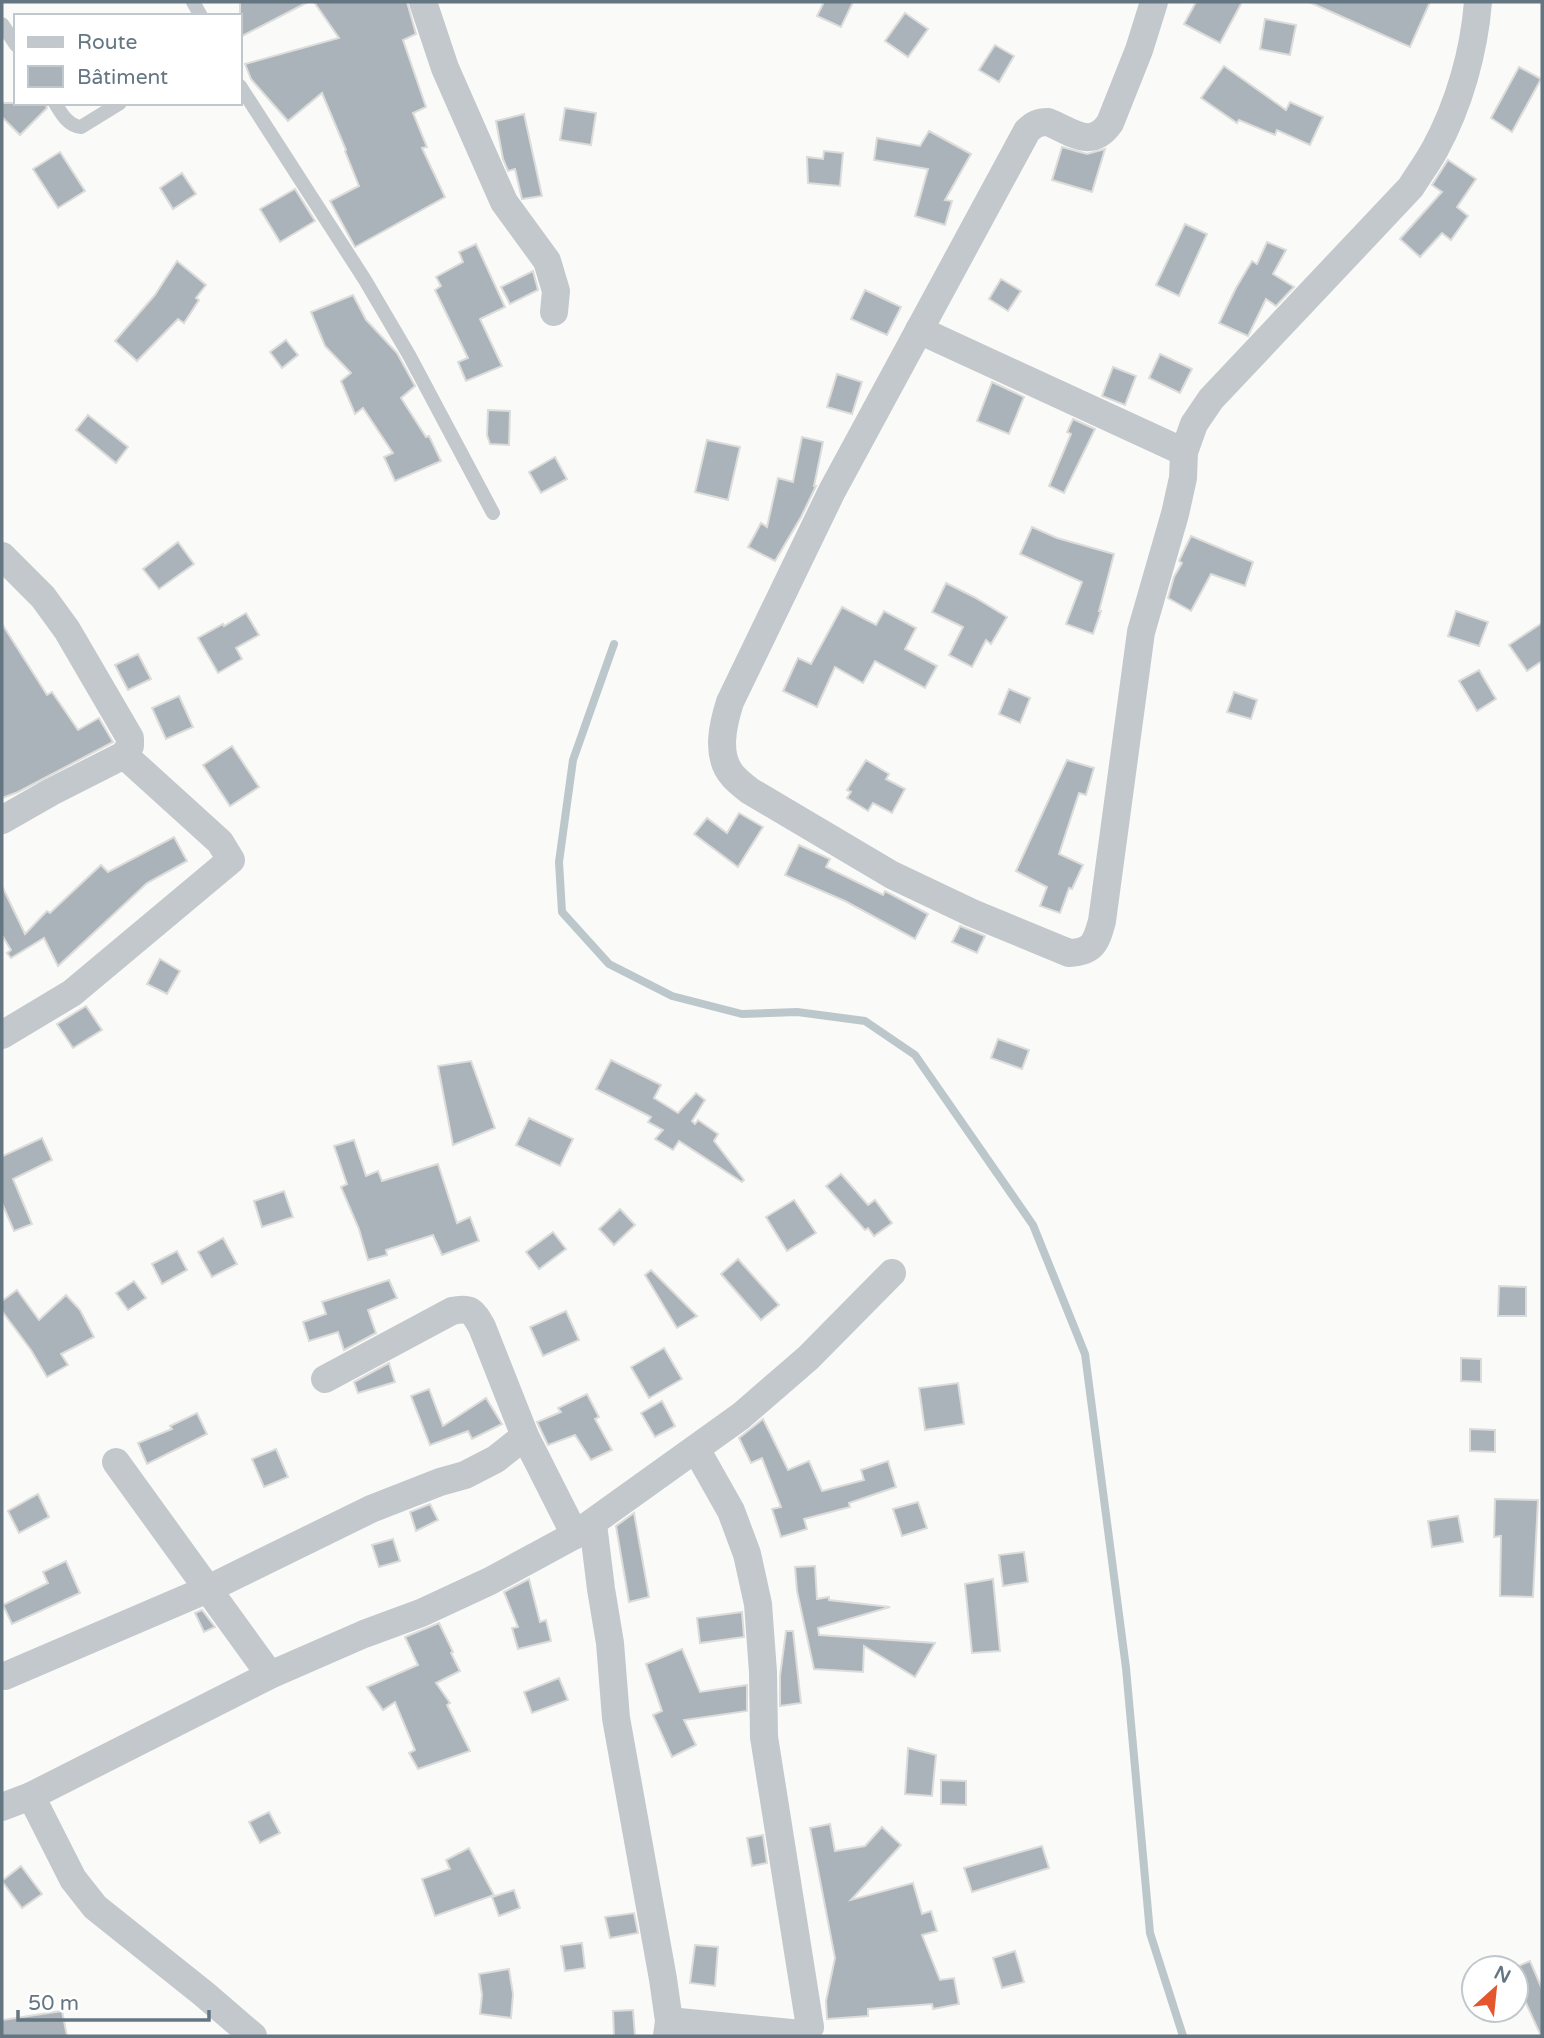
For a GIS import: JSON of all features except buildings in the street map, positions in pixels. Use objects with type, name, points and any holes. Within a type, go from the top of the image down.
[{"type":"street","points":[[423,2],[445,68],[504,202],[547,261],[556,291],[554,312]]},
{"type":"street","points":[[1154,2],[1139,50],[1105,131],[1095,138],[1087,138],[1043,122],[1027,131],[832,491],[730,702],[723,725],[722,750],[731,774],[750,791],[892,875],[972,914],[1069,953],[1078,953],[1092,946],[1098,937],[1102,921],[1141,632],[1175,514],[1184,452],[1194,424],[1211,399],[1411,187],[1435,149],[1454,105],[1467,65],[1478,2]]},
{"type":"street","points":[[919,330],[1184,452]]},
{"type":"street","points":[[2,556],[43,597],[67,629],[128,732],[130,746],[124,755],[2,820]]},
{"type":"street","points":[[2,1035],[72,993],[231,860],[220,842],[124,755]]},
{"type":"street","points":[[2,1807],[31,1796],[270,1675],[433,1608],[490,1581],[584,1529],[741,1416],[808,1358],[892,1273]]},
{"type":"street","points":[[325,1379],[452,1311],[464,1309],[475,1314],[525,1436],[584,1529],[600,1589],[610,1643],[616,1718],[660,1965],[668,2029],[802,2034],[810,2027],[764,1737],[758,1604],[747,1554],[731,1511],[696,1449]]},
{"type":"street","points":[[5,1676],[208,1589],[371,1509],[465,1475],[496,1459],[525,1436]]},
{"type":"street","points":[[116,1462],[270,1675]]},
{"type":"street","points":[[31,1796],[74,1879],[95,1907],[253,2036]]},
{"type":"lane","points":[[2,24],[14,42]]},
{"type":"lane","points":[[242,89],[371,291],[409,355],[494,513]]},
{"type":"lane","points":[[56,105],[69,122],[81,127],[117,105]]},
{"type":"waterway","points":[[614,644],[573,760],[559,862],[562,912],[609,964],[672,996],[742,1014],[797,1012],[865,1021],[915,1055],[1033,1225],[1085,1354],[1126,1668],[1150,1933],[1183,2036]]}]
